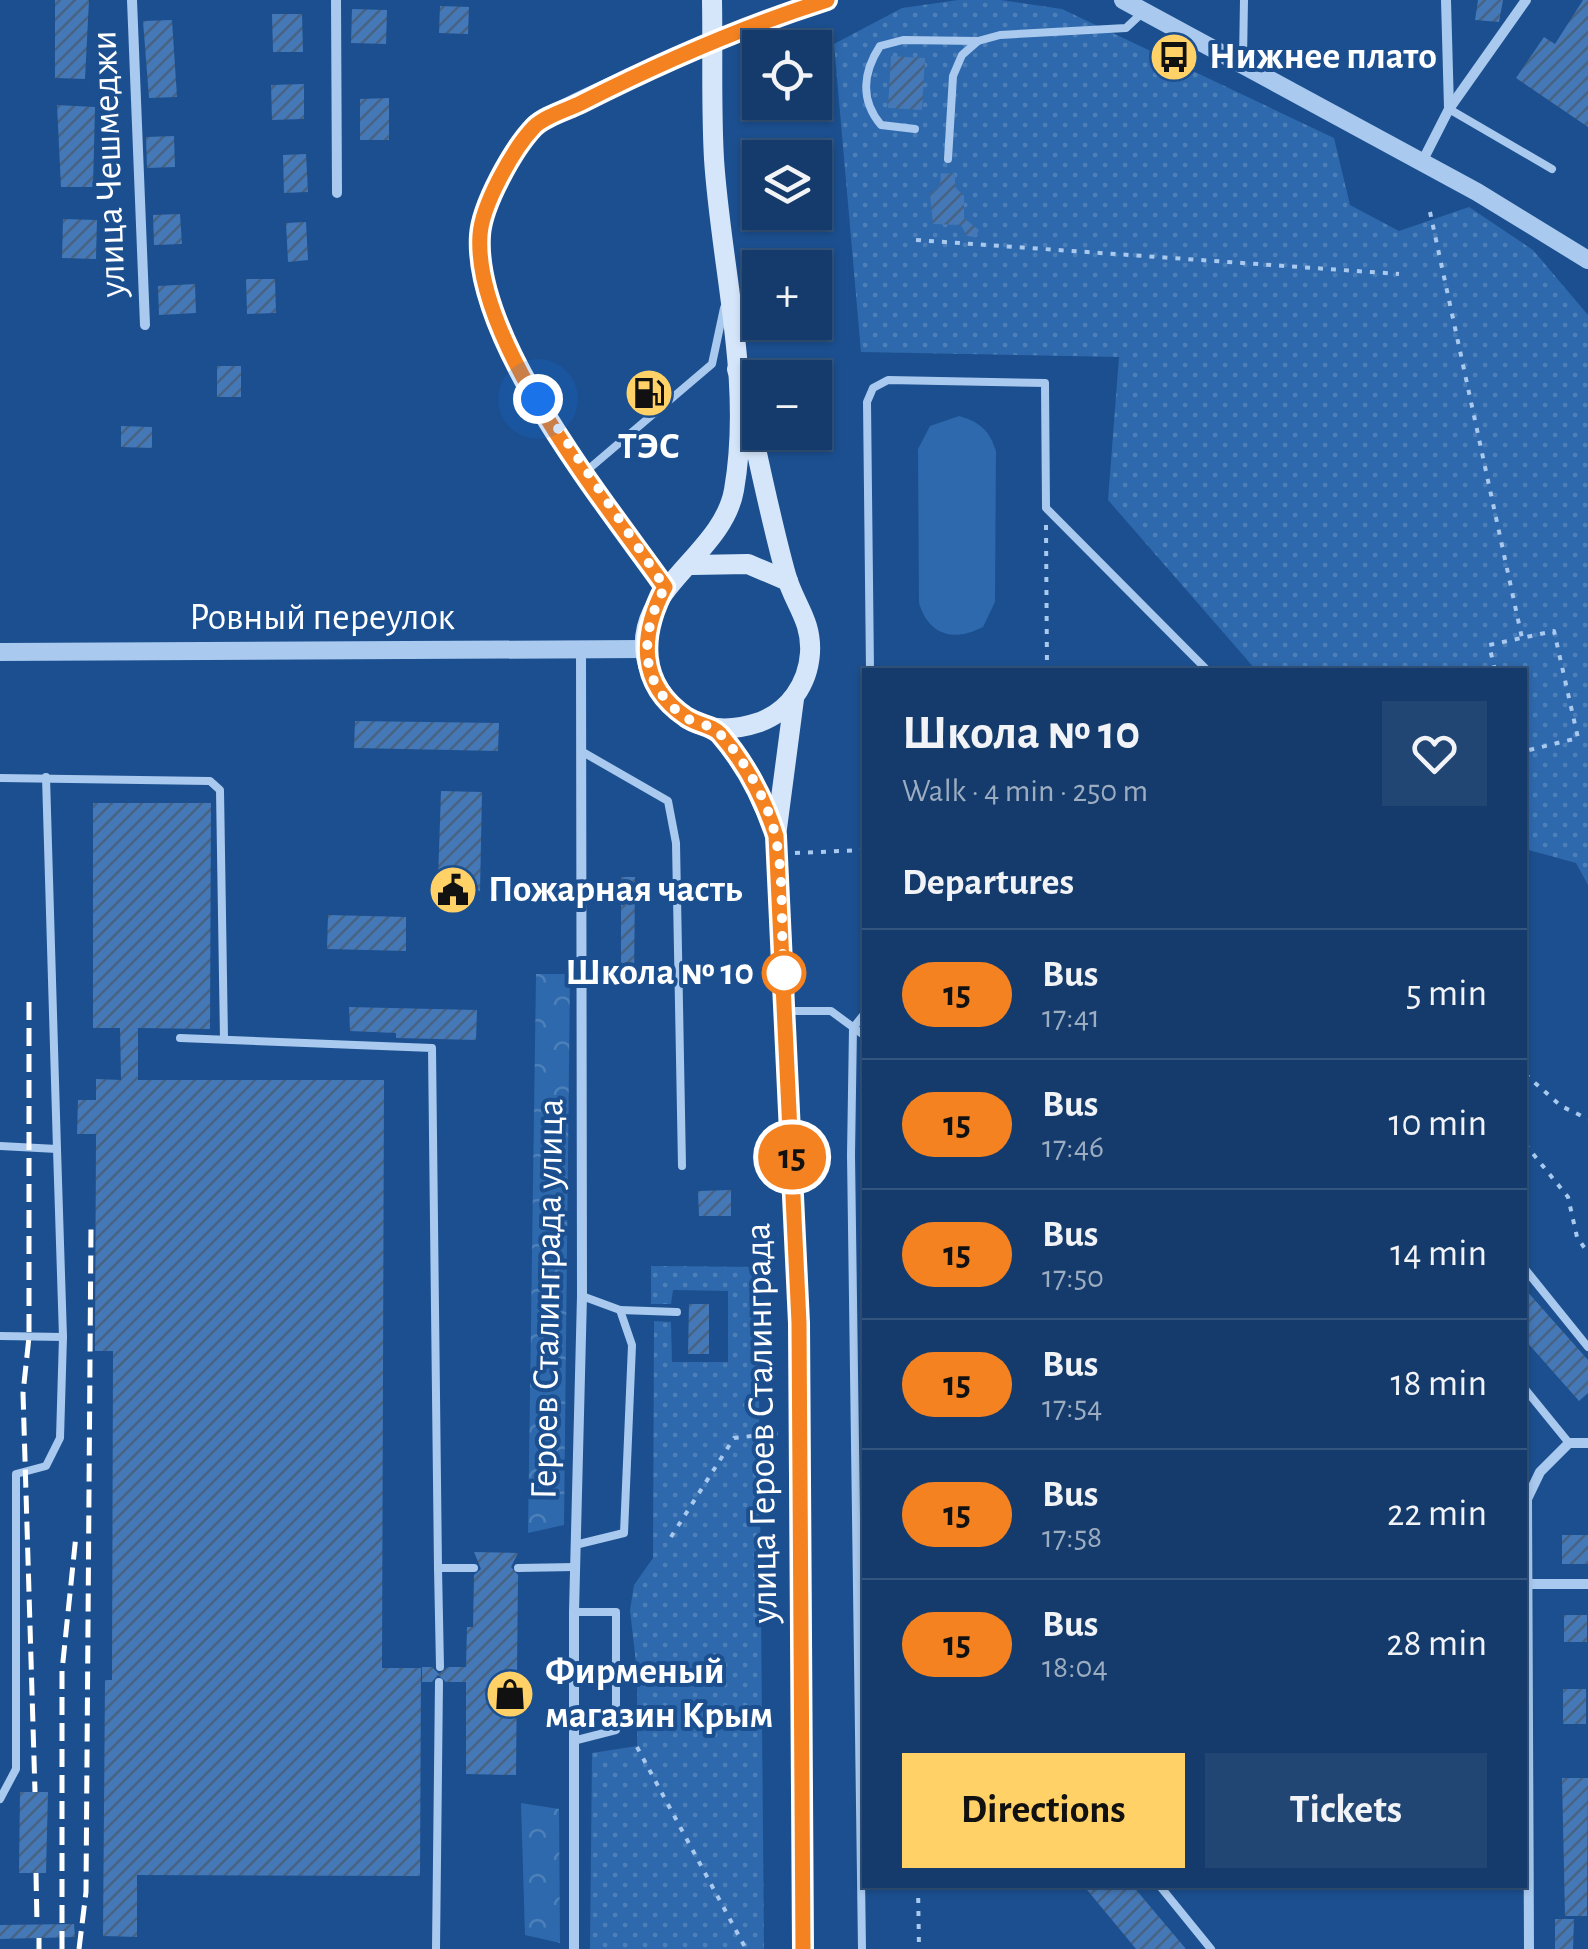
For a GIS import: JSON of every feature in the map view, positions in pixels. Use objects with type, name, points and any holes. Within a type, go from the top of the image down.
[{"type":"main road","points":[[712,0],[714,158],[741,430],[733,498],[723,522],[692,565],[665,587],[647,626],[644,649],[657,687],[676,709],[717,729],[764,720],[794,699],[808,667],[810,634],[807,618],[788,582],[737,369]]},
{"type":"main road","points":[[692,565],[748,564],[788,582]]},
{"type":"main road","name":"улица Героев Сталинграда","points":[[794,699],[777,845],[800,1433],[802,1949]]},
{"type":"main road","name":"улица Героев Сталинграда","points":[[717,729],[751,777],[777,845]]},
{"type":"street","name":"улица Чешмеджи","points":[[132,0],[145,325]]},
{"type":"street","points":[[336,0],[338,194]]},
{"type":"street","points":[[665,587],[584,473],[502,337],[482,274],[480,234],[490,196],[535,126],[642,72],[827,0]]},
{"type":"street","points":[[1123,0],[1422,162],[1588,260]]},
{"type":"street","points":[[1446,0],[1449,109]]},
{"type":"street","points":[[1422,162],[1449,109],[1526,0]]},
{"type":"street","name":"Героев Сталинграда улица","points":[[574,1949],[574,1567],[582,1296],[581,649]]},
{"type":"street","name":"Ровный переулок","points":[[0,652],[644,649]]},
{"type":"street","points":[[1527,1497],[1533,1484],[1570,1442],[1588,1443]]},
{"type":"street","points":[[1529,1949],[1527,1584],[1588,1584]]},
{"type":"lane","points":[[1242,62],[1244,0]]},
{"type":"lane","points":[[915,128],[880,125],[870,112],[867,66],[880,46],[903,40],[978,41],[1126,28],[1145,10]]},
{"type":"lane","points":[[948,159],[953,76],[962,55],[978,41]]},
{"type":"lane","points":[[1449,109],[1552,169]]},
{"type":"lane","points":[[584,473],[712,364],[727,278]]},
{"type":"lane","points":[[870,668],[868,402],[873,388],[888,380],[1045,384],[1046,508],[1205,668]]},
{"type":"lane","points":[[579,750],[668,801],[676,842],[682,1166]]},
{"type":"lane","points":[[0,778],[210,781],[220,790],[224,1039]]},
{"type":"lane","points":[[0,1799],[16,1769],[16,1474],[46,1466],[60,1438],[62,1337],[46,778]]},
{"type":"lane","points":[[786,1011],[831,1011],[862,1034]]},
{"type":"lane","points":[[862,1018],[853,1028],[851,1294],[860,1565],[862,1949]]},
{"type":"lane","points":[[180,1038],[432,1048],[440,1667]]},
{"type":"lane","points":[[0,1146],[57,1149]]},
{"type":"lane","points":[[1527,1271],[1588,1347]]},
{"type":"lane","points":[[851,1294],[862,1294]]},
{"type":"lane","points":[[582,1296],[620,1310],[676,1312]]},
{"type":"lane","points":[[575,1545],[624,1534],[632,1345],[620,1310]]},
{"type":"lane","points":[[0,1336],[62,1337]]},
{"type":"lane","points":[[1527,1391],[1570,1442]]},
{"type":"lane","points":[[518,1568],[574,1567]]},
{"type":"lane","points":[[438,1568],[474,1568]]},
{"type":"lane","points":[[574,1612],[616,1612],[616,1730],[574,1741]]},
{"type":"lane","points":[[436,1949],[439,1682]]},
{"type":"lane","points":[[1161,1888],[1211,1949]]},
{"type":"path","points":[[1430,212],[1522,638]]},
{"type":"path","points":[[916,240],[1399,274]]},
{"type":"path","points":[[1046,508],[1047,668]]},
{"type":"path","points":[[1495,668],[1489,645],[1554,631],[1578,738],[1527,751]]},
{"type":"path","points":[[777,845],[862,850]]},
{"type":"path","points":[[1527,1076],[1561,1106],[1588,1118]]},
{"type":"path","points":[[1527,1146],[1568,1196],[1577,1237],[1588,1253]]},
{"type":"path","points":[[671,1537],[734,1438],[800,1433]]},
{"type":"path","points":[[636,1747],[746,1949]]},
{"type":"path","points":[[918,1888],[919,1949]]},
{"type":"green space","points":[[958,0],[1001,0],[1062,9],[1334,138],[1350,205],[1399,231],[1469,207],[1533,250],[1588,315],[1588,885],[1576,863],[1527,850],[1527,668],[1254,668],[1108,500],[1119,357],[861,352],[834,44],[902,8]]},
{"type":"green space","points":[[959,416],[983,428],[996,451],[995,602],[983,627],[953,635],[929,623],[919,603],[918,449],[930,426]]},
{"type":"green space","points":[[536,974],[570,974],[564,1525],[528,1533]]},
{"type":"green space","points":[[651,1266],[758,1267],[764,1949],[590,1949],[592,1753],[637,1746],[637,1672],[630,1610],[634,1585],[653,1558],[654,1321],[671,1322],[672,1362],[728,1362],[728,1291],[673,1290],[671,1304],[651,1304]]},
{"type":"green space","points":[[521,1803],[559,1809],[560,1943],[525,1935]]},
{"type":"building","points":[[55,0],[89,0],[85,79],[55,78]]},
{"type":"building","points":[[1478,0],[1503,0],[1499,22],[1475,20]]},
{"type":"building","points":[[1583,0],[1588,0],[1588,127],[1516,78],[1544,37],[1555,44]]},
{"type":"building","points":[[440,6],[469,7],[468,34],[439,33]]},
{"type":"building","points":[[352,9],[387,10],[386,44],[351,43]]},
{"type":"building","points":[[272,14],[302,14],[303,52],[273,52]]},
{"type":"building","points":[[172,20],[177,97],[149,98],[143,21]]},
{"type":"building","points":[[891,56],[925,58],[922,110],[888,108]]},
{"type":"building","points":[[304,84],[304,119],[272,120],[271,85]]},
{"type":"building","points":[[389,98],[389,140],[360,140],[360,99]]},
{"type":"building","points":[[57,105],[95,107],[93,187],[61,187]]},
{"type":"building","points":[[174,136],[175,167],[147,168],[146,137]]},
{"type":"building","points":[[306,154],[308,192],[284,193],[283,155]]},
{"type":"building","points":[[941,173],[955,174],[955,187],[964,196],[964,218],[979,230],[975,237],[967,236],[961,225],[933,224],[930,194],[940,186]]},
{"type":"building","points":[[180,214],[182,244],[154,245],[153,215]]},
{"type":"building","points":[[63,219],[97,220],[96,259],[62,258]]},
{"type":"building","points":[[306,222],[308,260],[288,262],[286,223]]},
{"type":"building","points":[[246,279],[275,279],[276,313],[247,314]]},
{"type":"building","points":[[195,284],[196,313],[159,315],[158,286]]},
{"type":"building","points":[[217,366],[241,366],[241,397],[217,397]]},
{"type":"building","points":[[121,426],[152,427],[152,448],[121,447]]},
{"type":"building","points":[[355,721],[499,723],[498,751],[354,748]]},
{"type":"building","points":[[441,791],[482,792],[480,891],[467,890],[466,910],[437,909]]},
{"type":"building","points":[[93,803],[211,803],[210,1029],[138,1028],[138,1080],[384,1080],[382,1668],[421,1668],[420,1876],[137,1875],[137,1937],[103,1936],[105,1680],[112,1680],[113,1351],[95,1351],[96,1134],[77,1134],[78,1100],[96,1100],[96,1079],[121,1080],[120,1028],[93,1028]]},
{"type":"building","points":[[621,877],[635,877],[634,984],[621,984]]},
{"type":"building","points":[[328,915],[406,917],[406,951],[327,949]]},
{"type":"building","points":[[349,1007],[477,1010],[476,1040],[396,1038],[396,1033],[350,1031]]},
{"type":"building","points":[[731,1190],[731,1216],[699,1216],[698,1191]]},
{"type":"building","points":[[1527,1291],[1588,1360],[1588,1393],[1579,1401],[1527,1342]]},
{"type":"building","points":[[689,1304],[709,1304],[709,1354],[688,1354]]},
{"type":"building","points":[[1562,1535],[1588,1535],[1588,1564],[1562,1564]]},
{"type":"building","points":[[474,1552],[518,1553],[511,1567],[518,1575],[516,1775],[466,1774],[466,1682],[446,1682],[438,1675],[432,1682],[422,1682],[422,1667],[432,1667],[439,1674],[448,1667],[466,1667],[467,1627],[473,1627],[474,1575],[481,1569]]},
{"type":"building","points":[[1564,1615],[1587,1615],[1587,1642],[1564,1642]]},
{"type":"building","points":[[1563,1689],[1586,1689],[1586,1724],[1563,1724]]},
{"type":"building","points":[[1562,1778],[1588,1778],[1587,1916],[1565,1916]]},
{"type":"building","points":[[20,1792],[48,1792],[46,1873],[19,1873]]},
{"type":"building","points":[[1085,1888],[1135,1888],[1186,1949],[1136,1949]]},
{"type":"building","points":[[1555,1919],[1574,1919],[1573,1949],[1555,1949]]},
{"type":"building","points":[[74,1924],[75,1937],[0,1939],[0,1925]]},
{"type":"railway","points":[[29,1002],[29,1337],[23,1393],[35,1792]]},
{"type":"railway","points":[[79,1949],[86,1892],[91,1226]]},
{"type":"railway","points":[[62,1949],[62,1671],[76,1535]]},
{"type":"railway","points":[[36,1873],[37,1924]]},
{"type":"railway","points":[[39,1938],[39,1949]]},
{"type":"bus line","name":"15","points":[[803,1949],[799,1323],[776,836],[751,777],[717,729],[688,719],[657,687],[644,649],[647,626],[665,587],[584,473],[502,337],[482,274],[480,234],[490,196],[535,126],[642,72],[827,0]]},
{"type":"place","name":"Нижнее плато","points":[[1174,57]]},
{"type":"place","name":"ТЭС","points":[[649,393]]},
{"type":"place","name":"Пожарная часть","points":[[453,890]]},
{"type":"place","name":"Школа № 10","points":[[784,973]]},
{"type":"place","name":"Фирменый магазин Крым","points":[[510,1694]]},
{"type":"route","points":[[538,399],[584,473],[665,587],[647,626],[644,649],[657,687],[688,719],[717,729],[766,805],[776,836],[784,973]]}]
